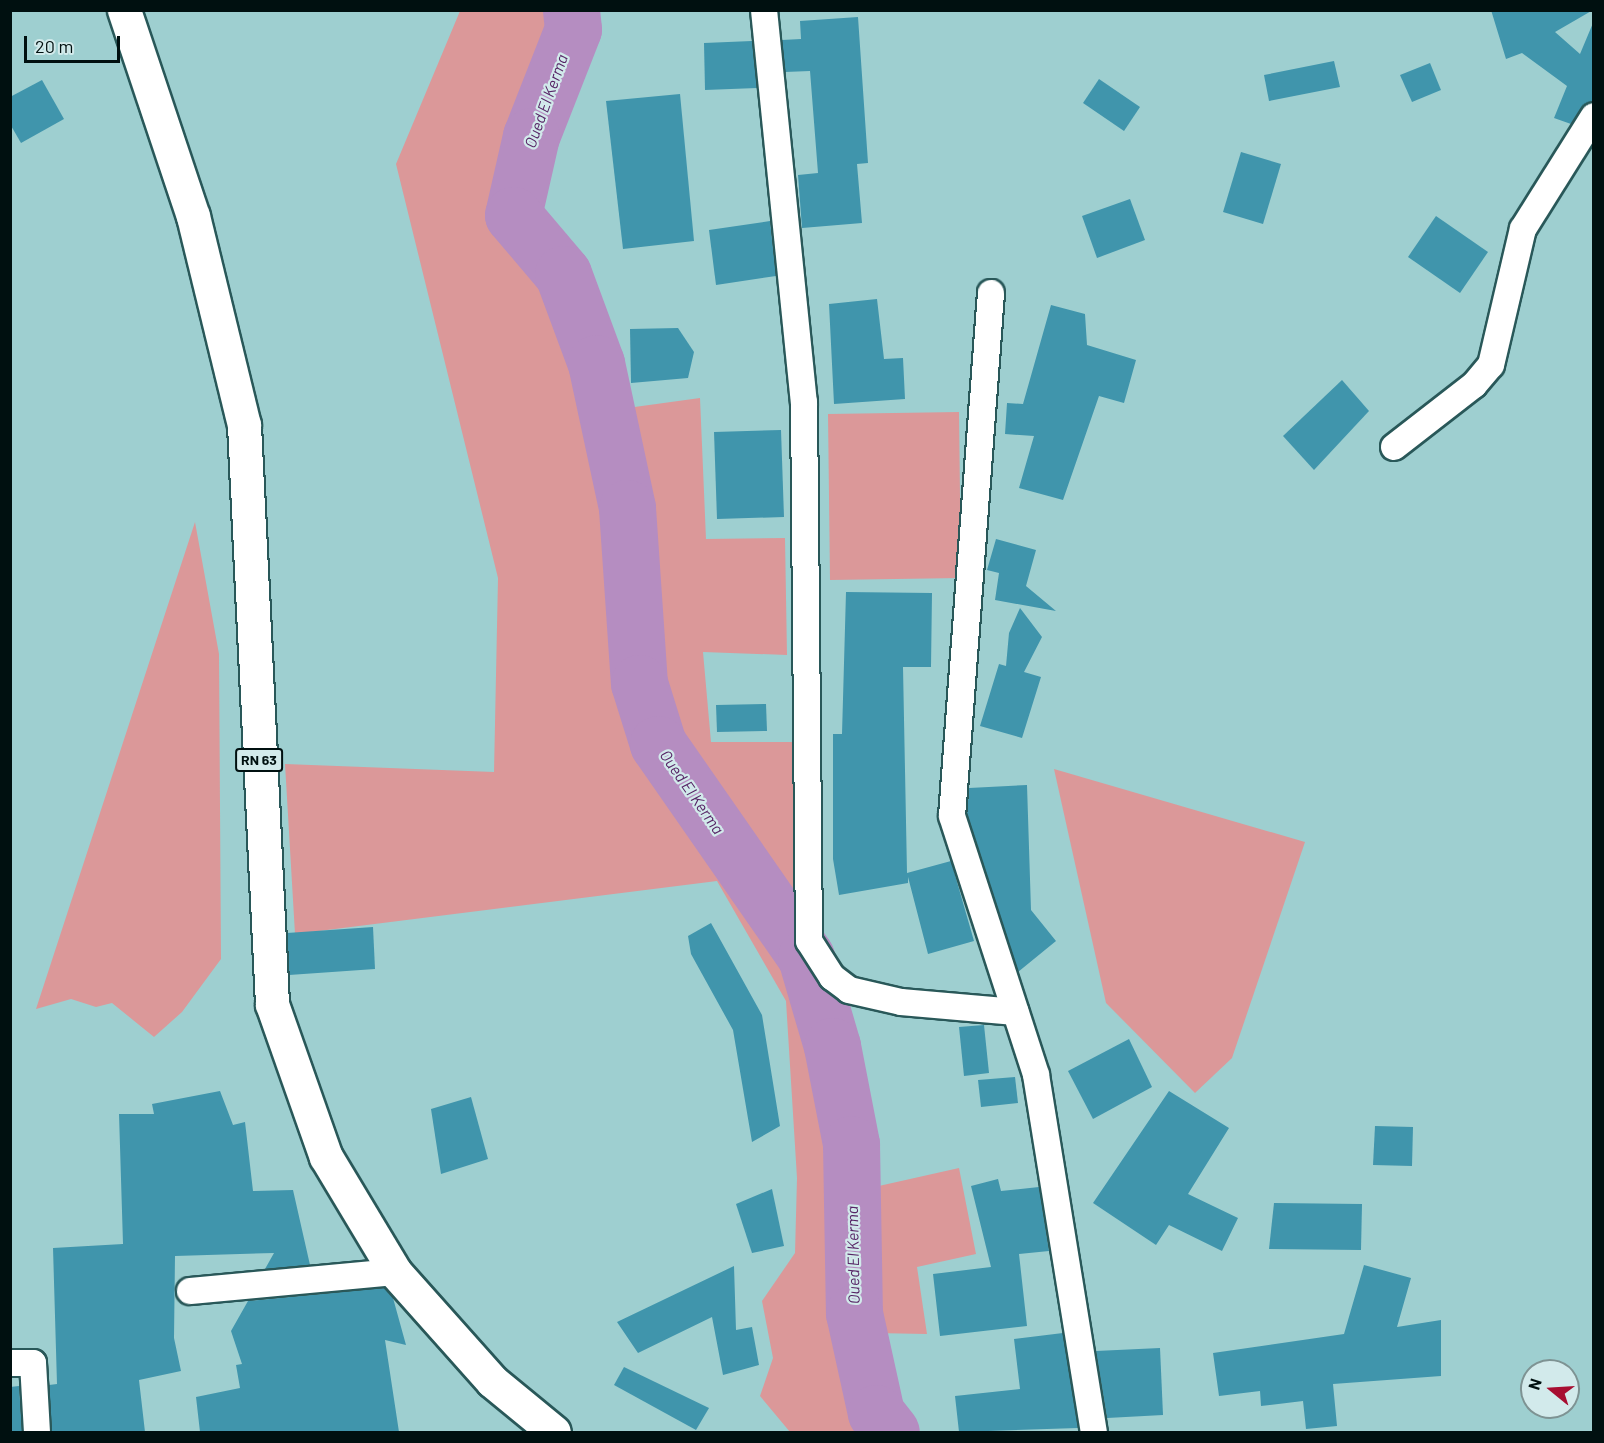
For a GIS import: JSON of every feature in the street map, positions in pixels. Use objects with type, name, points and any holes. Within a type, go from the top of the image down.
[{"type":"main road","name":"RN 63","points":[[124,10],[193,216],[244,425],[272,1004],[326,1157],[395,1272],[492,1381],[554,1432]]},
{"type":"street","points":[[764,10],[804,402],[809,940],[832,977],[849,990],[901,1002],[1016,1012]]},
{"type":"street","points":[[1394,447],[1474,385],[1491,365],[1523,229],[1593,116]]},
{"type":"street","points":[[991,293],[952,816],[1036,1075],[1094,1432]]},
{"type":"street","points":[[190,1291],[395,1272]]},
{"type":"street","points":[[10,1363],[33,1363],[37,1432]]},
{"type":"shaded area","points":[[460,11],[571,11],[573,29],[531,136],[513,215],[563,274],[596,363],[627,508],[639,683],[658,744],[806,957],[837,1156],[842,1327],[872,1432],[790,1432],[760,1396],[773,1358],[762,1301],[795,1253],[797,1178],[786,1001],[717,881],[295,934],[285,764],[494,772],[498,578],[396,164]]},
{"type":"shaded area","points":[[700,398],[706,539],[785,538],[787,655],[703,652],[711,742],[792,742],[798,925],[673,743],[651,684],[636,506],[620,409]]},
{"type":"shaded area","points":[[959,412],[961,578],[830,580],[828,414]]},
{"type":"shaded area","points":[[195,522],[219,654],[221,959],[182,1012],[154,1037],[112,1003],[96,1007],[71,999],[36,1009]]},
{"type":"shaded area","points":[[1054,769],[1305,842],[1232,1058],[1195,1093],[1106,1003]]},
{"type":"shaded area","points":[[959,1168],[976,1254],[917,1267],[927,1334],[873,1333],[861,1190]]},
{"type":"building","points":[[1491,10],[1593,10],[1555,32],[1580,54],[1593,23],[1593,101],[1571,124],[1554,118],[1567,86],[1522,53],[1506,59]]},
{"type":"building","points":[[858,17],[868,163],[857,164],[862,223],[802,228],[798,175],[818,173],[810,71],[785,72],[782,40],[801,39],[800,21]]},
{"type":"building","points":[[752,41],[757,88],[705,90],[704,43]]},
{"type":"building","points":[[1334,61],[1340,87],[1269,101],[1264,75]]},
{"type":"building","points":[[1430,63],[1441,90],[1412,102],[1400,75]]},
{"type":"building","points":[[1099,79],[1140,107],[1124,131],[1083,103]]},
{"type":"building","points":[[42,80],[64,119],[21,143],[10,124],[10,97]]},
{"type":"building","points":[[680,94],[694,241],[623,249],[606,101]]},
{"type":"building","points":[[1241,152],[1281,164],[1263,224],[1223,212]]},
{"type":"building","points":[[1130,199],[1145,240],[1097,258],[1082,216]]},
{"type":"building","points":[[1436,216],[1488,252],[1460,293],[1408,257]]},
{"type":"building","points":[[770,221],[776,276],[716,285],[709,230]]},
{"type":"building","points":[[877,299],[884,359],[903,358],[905,399],[834,404],[829,304]]},
{"type":"building","points":[[1051,305],[1085,314],[1087,345],[1136,360],[1124,403],[1099,396],[1063,500],[1019,488],[1034,436],[1005,434],[1007,403],[1023,404]]},
{"type":"building","points":[[678,328],[694,352],[688,378],[631,383],[630,329]]},
{"type":"building","points":[[1342,380],[1369,411],[1314,470],[1283,436]]},
{"type":"building","points":[[781,430],[784,517],[717,519],[714,432]]},
{"type":"building","points":[[996,539],[1036,550],[1026,586],[1056,611],[995,600],[999,573],[987,570]]},
{"type":"building","points":[[846,592],[932,593],[931,667],[903,667],[907,873],[951,861],[974,941],[928,954],[908,877],[908,883],[839,895],[833,859],[833,734],[842,734]]},
{"type":"building","points":[[1020,608],[1042,637],[1024,672],[1041,677],[1022,738],[980,726],[999,664],[1006,666],[1009,633]]},
{"type":"building","points":[[766,704],[767,731],[717,732],[716,705]]},
{"type":"building","points":[[1027,785],[1031,910],[1056,941],[1018,972],[967,814],[969,788]]},
{"type":"building","points":[[711,923],[762,1015],[780,1126],[752,1142],[733,1030],[691,954],[688,936]]},
{"type":"building","points":[[373,927],[375,969],[289,975],[287,933]]},
{"type":"building","points":[[984,1025],[989,1073],[964,1076],[959,1027]]},
{"type":"building","points":[[1129,1039],[1152,1087],[1093,1119],[1068,1071]]},
{"type":"building","points":[[1015,1077],[1018,1103],[981,1107],[978,1080]]},
{"type":"building","points":[[220,1091],[233,1125],[245,1122],[253,1191],[293,1190],[310,1265],[265,1269],[274,1253],[175,1256],[174,1338],[181,1371],[139,1380],[145,1432],[52,1432],[49,1385],[57,1384],[53,1248],[123,1244],[119,1114],[154,1114],[152,1104]]},
{"type":"building","points":[[1169,1091],[1229,1128],[1188,1194],[1238,1218],[1222,1251],[1169,1225],[1156,1245],[1093,1203]]},
{"type":"building","points":[[471,1097],[488,1159],[441,1174],[431,1109]]},
{"type":"building","points":[[1375,1126],[1413,1127],[1412,1166],[1373,1165]]},
{"type":"building","points":[[998,1179],[1001,1191],[1039,1187],[1049,1251],[1019,1254],[1027,1326],[940,1336],[933,1274],[991,1267],[971,1186]]},
{"type":"building","points":[[772,1189],[784,1246],[752,1253],[736,1204]]},
{"type":"building","points":[[1274,1203],[1362,1204],[1361,1250],[1269,1249]]},
{"type":"building","points":[[1364,1265],[1411,1278],[1397,1327],[1441,1320],[1441,1376],[1333,1384],[1337,1426],[1306,1429],[1303,1401],[1261,1406],[1260,1391],[1219,1396],[1213,1353],[1344,1334]]},
{"type":"building","points":[[734,1266],[736,1330],[752,1327],[759,1365],[723,1375],[712,1317],[638,1353],[617,1322]]},
{"type":"building","points":[[384,1288],[393,1298],[406,1345],[385,1340],[399,1432],[200,1432],[196,1397],[240,1388],[236,1365],[242,1364],[231,1331],[248,1301]]},
{"type":"building","points":[[1063,1333],[1078,1428],[959,1432],[955,1396],[1020,1389],[1014,1339]]},
{"type":"building","points":[[1160,1348],[1163,1415],[1107,1418],[1096,1351]]},
{"type":"building","points":[[624,1367],[709,1408],[696,1430],[614,1385]]},
{"type":"building","points":[[19,1386],[22,1432],[10,1432],[10,1387]]},
{"type":"waterway","name":"Oued El Kerma","points":[[571,10],[573,29],[531,136],[513,215],[563,274],[596,363],[627,508],[639,683],[658,744],[806,957],[832,1046],[851,1144],[854,1313],[876,1413],[891,1432]]}]
